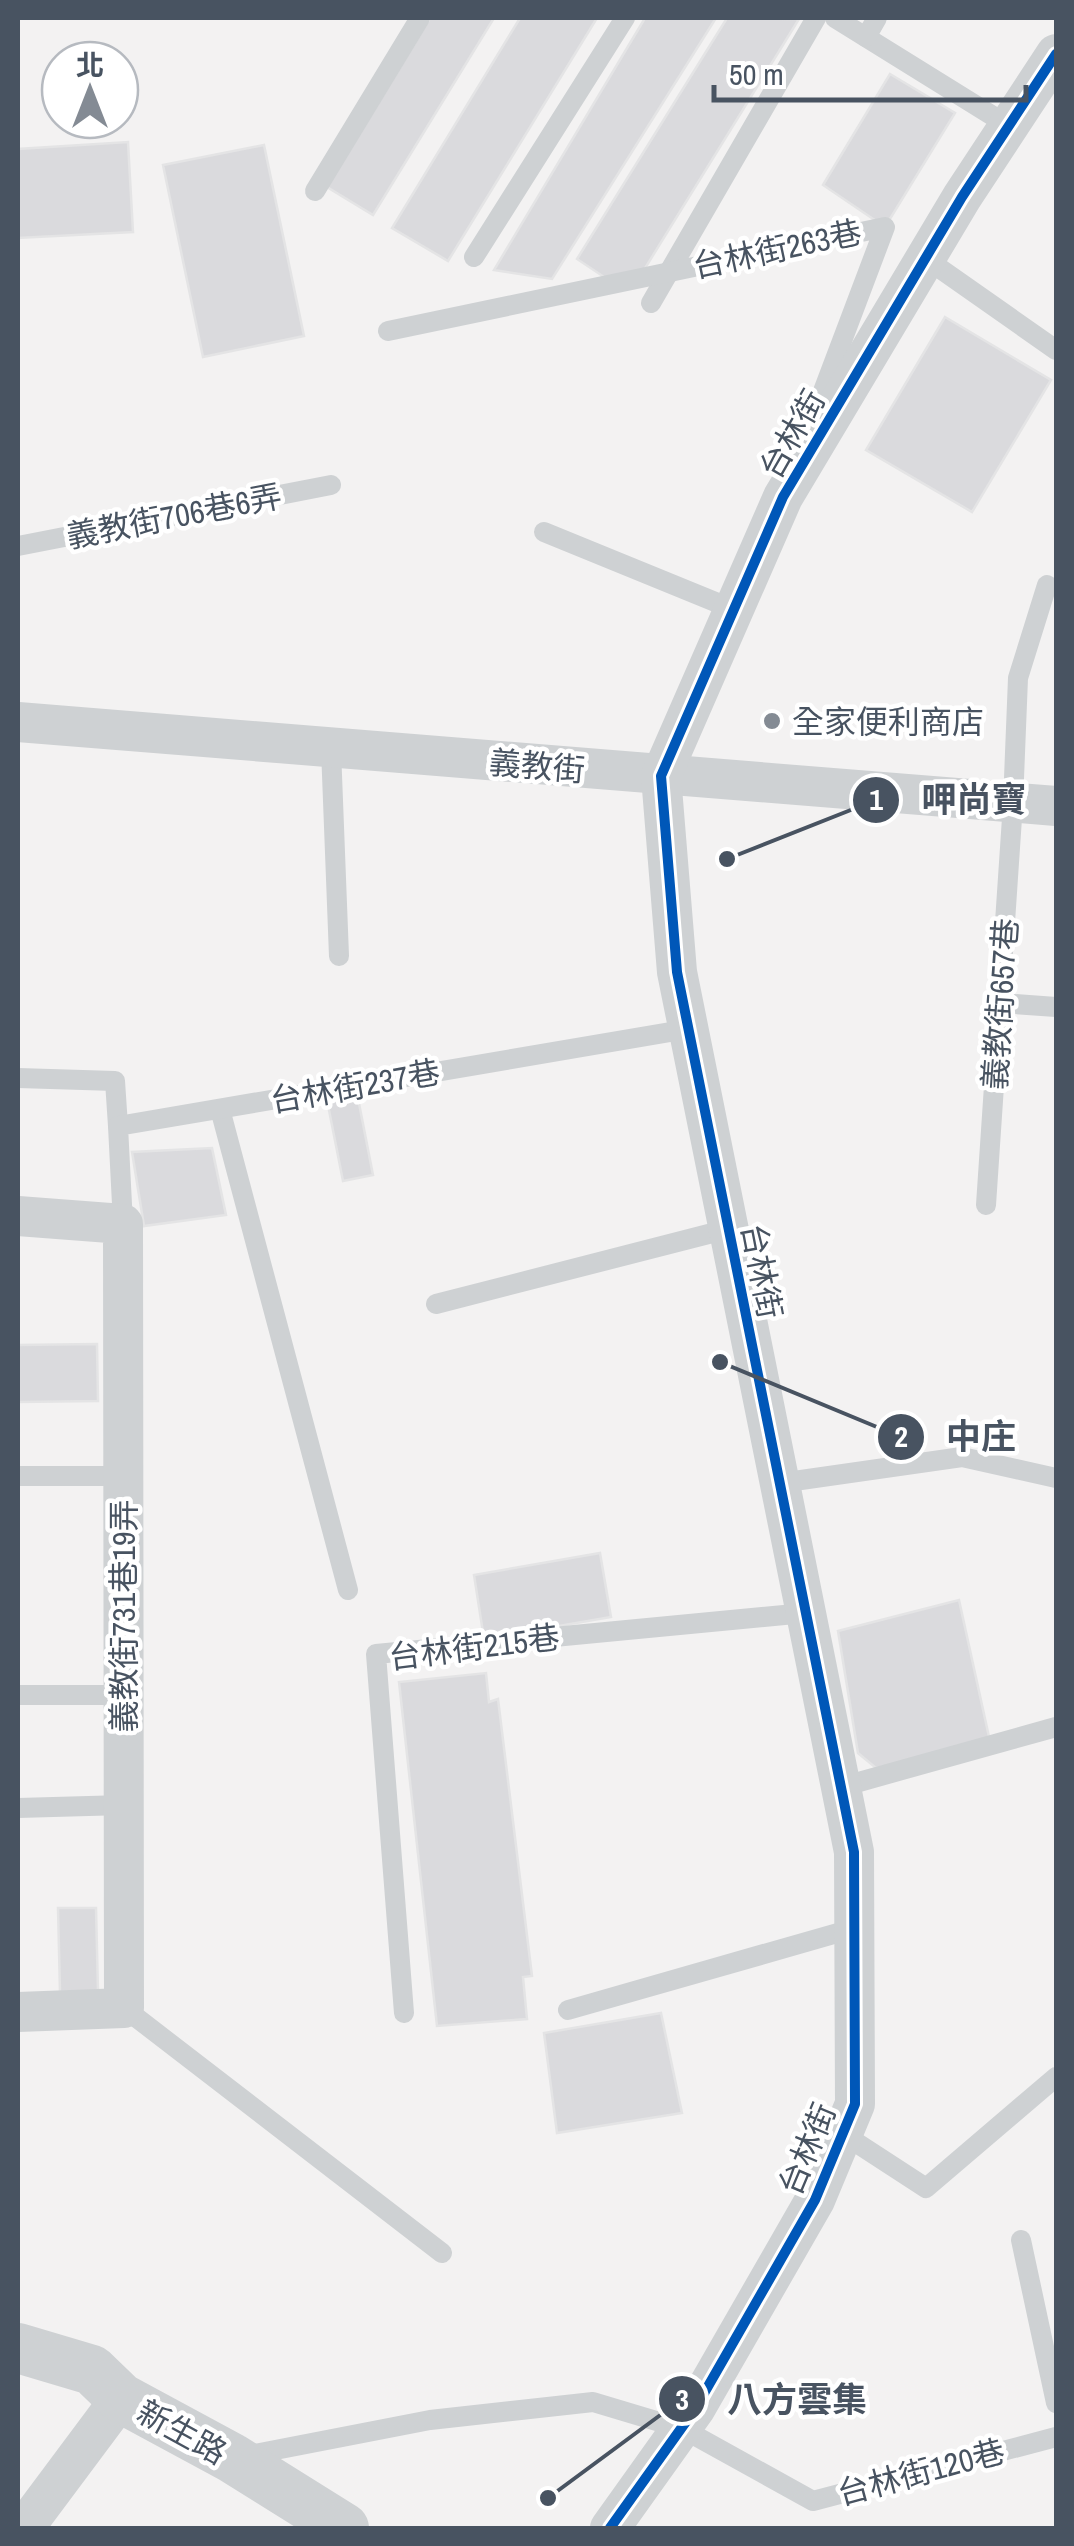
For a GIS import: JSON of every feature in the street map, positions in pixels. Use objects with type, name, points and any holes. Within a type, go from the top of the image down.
[{"type":"street","name":"台林街","points":[[610,2528],[683,2428],[814,2200],[855,2104],[854,1852],[676,972],[661,776],[784,496],[925,258],[1056,54]]},
{"type":"street","name":"義教街","points":[[18,722],[1056,806]]},
{"type":"street","points":[[18,1216],[123,1224]]},
{"type":"street","name":"義教街731巷19弄","points":[[123,1224],[124,2008]]},
{"type":"street","points":[[18,2012],[124,2008]]},
{"type":"street","name":"新生路","points":[[18,2348],[92,2370],[120,2398],[232,2458],[344,2528]]},
{"type":"street","points":[[24,2528],[120,2398]]},
{"type":"lane","points":[[314,191],[420,18]]},
{"type":"lane","points":[[474,257],[625,18]]},
{"type":"lane","points":[[651,304],[816,18]]},
{"type":"lane","points":[[834,18],[1009,126]]},
{"type":"lane","points":[[866,37],[877,18]]},
{"type":"lane","name":"台林街263巷","points":[[388,331],[884,227],[784,496]]},
{"type":"lane","points":[[925,258],[1056,350]]},
{"type":"lane","name":"義教街706巷6弄","points":[[18,546],[331,486]]},
{"type":"lane","points":[[544,532],[735,610]]},
{"type":"lane","name":"義教街657巷","points":[[986,1205],[1018,678],[1048,585]]},
{"type":"lane","points":[[331,749],[339,956]]},
{"type":"lane","points":[[1000,1003],[1056,1006]]},
{"type":"lane","name":"台林街237巷","points":[[118,1126],[688,1029]]},
{"type":"lane","points":[[18,1078],[116,1081],[123,1224]]},
{"type":"lane","points":[[220,1109],[348,1590]]},
{"type":"lane","points":[[436,1304],[728,1229]]},
{"type":"lane","points":[[780,1483],[962,1457],[1056,1478]]},
{"type":"lane","points":[[18,1476],[123,1476]]},
{"type":"lane","name":"台林街215巷","points":[[404,2012],[376,1654],[805,1612]]},
{"type":"lane","points":[[18,1695],[124,1695]]},
{"type":"lane","points":[[841,1787],[1056,1726]]},
{"type":"lane","points":[[18,1808],[124,1805]]},
{"type":"lane","points":[[568,2010],[855,1928]]},
{"type":"lane","points":[[124,2008],[442,2253]]},
{"type":"lane","name":"台林街","points":[[842,2134],[926,2188],[1056,2077]]},
{"type":"lane","points":[[1021,2240],[1056,2403]]},
{"type":"lane","name":"台林街120巷","points":[[232,2458],[430,2420],[593,2402],[683,2428],[813,2501],[1056,2436]]},
{"type":"building","points":[[430,18],[494,18],[373,215],[327,187]]},
{"type":"building","points":[[520,18],[597,18],[448,261],[392,228]]},
{"type":"building","points":[[645,18],[716,18],[552,279],[494,270]]},
{"type":"building","points":[[727,18],[799,19],[639,278],[616,285],[577,259]]},
{"type":"building","points":[[890,74],[955,113],[885,227],[823,185]]},
{"type":"building","points":[[128,142],[133,232],[18,238],[18,149]]},
{"type":"building","points":[[264,145],[304,336],[203,357],[163,165]]},
{"type":"building","points":[[945,317],[1051,380],[972,512],[866,450]]},
{"type":"building","points":[[356,1088],[373,1175],[343,1181],[326,1095]]},
{"type":"building","points":[[212,1148],[226,1215],[144,1226],[132,1152]]},
{"type":"building","points":[[97,1344],[98,1401],[18,1402],[18,1345]]},
{"type":"building","points":[[600,1553],[611,1617],[484,1639],[474,1575]]},
{"type":"building","points":[[959,1600],[991,1746],[876,1768],[858,1753],[838,1631]]},
{"type":"building","points":[[486,1673],[489,1702],[498,1699],[532,1976],[523,1977],[527,2019],[437,2026],[399,1682]]},
{"type":"building","points":[[58,1908],[96,1908],[98,1991],[60,1992]]},
{"type":"building","points":[[661,2013],[682,2113],[557,2133],[544,2033]]},
{"type":"cycle path","points":[[610,2528],[695,2409],[815,2200],[855,2104],[854,1852],[677,972],[661,776],[783,497],[962,197],[1056,54]]},
{"type":"place","name":"全家便利商店","points":[[772,721]]},
{"type":"place","name":"呷尚寶","points":[[727,859]]},
{"type":"place","name":"中庄","points":[[720,1362]]},
{"type":"place","name":"八方雲集","points":[[548,2498]]}]
